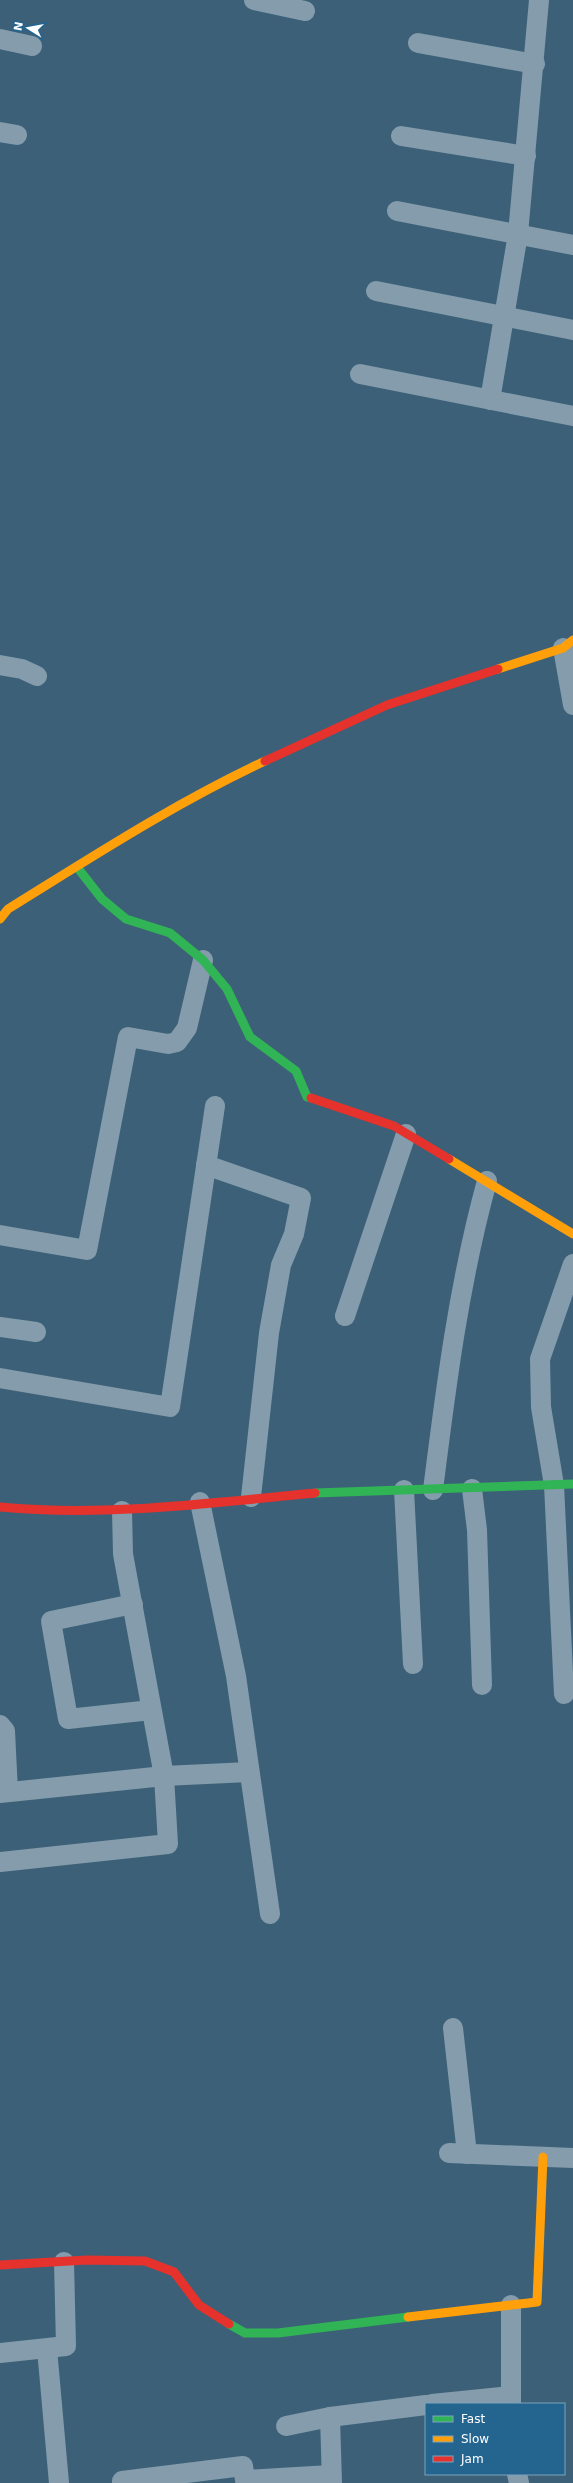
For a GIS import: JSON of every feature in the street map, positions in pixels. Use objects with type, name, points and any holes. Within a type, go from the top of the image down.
[{"type":"street","points":[[254,0],[305,11]]},
{"type":"street","points":[[490,400],[518,234],[535,64],[539,0]]},
{"type":"street","points":[[0,39],[32,46]]},
{"type":"street","points":[[418,43],[535,64]]},
{"type":"street","points":[[401,136],[526,156]]},
{"type":"street","points":[[397,211],[573,245]]},
{"type":"street","points":[[376,291],[573,330]]},
{"type":"street","points":[[360,374],[573,416]]},
{"type":"street","points":[[0,919],[8,909],[220,782],[387,705],[568,644],[573,705]]},
{"type":"street","points":[[0,665],[22,670],[36,676]]},
{"type":"street","points":[[77,867],[102,900],[126,919],[170,933],[203,960],[227,989],[250,1037],[296,1071],[307,1097],[394,1126],[573,1234]]},
{"type":"street","points":[[0,1235],[87,1250],[128,1037],[168,1044],[177,1042],[187,1028],[203,960]]},
{"type":"street","points":[[0,1378],[170,1407],[215,1106]]},
{"type":"street","points":[[345,1316],[406,1134]]},
{"type":"street","points":[[206,1165],[301,1198],[294,1234],[281,1265],[268,1333],[251,1497]]},
{"type":"street","points":[[432,1490],[450,1353],[470,1242],[487,1181]]},
{"type":"street","points":[[564,1694],[564,1484],[541,1407],[540,1359],[573,1264]]},
{"type":"street","points":[[0,1327],[36,1332]]},
{"type":"street","points":[[0,1507],[42,1511],[122,1510],[251,1497],[328,1492],[432,1490],[564,1484]]},
{"type":"street","points":[[472,1488],[477,1530],[482,1685]]},
{"type":"street","points":[[404,1490],[413,1664]]},
{"type":"street","points":[[200,1502],[236,1676],[270,1914]]},
{"type":"street","points":[[0,1862],[168,1844],[164,1776],[147,1673],[123,1554],[122,1510]]},
{"type":"street","points":[[133,1604],[51,1621],[68,1719],[152,1710]]},
{"type":"street","points":[[0,1725],[5,1731],[4,1793],[164,1776],[249,1772]]},
{"type":"street","points":[[453,2028],[458,2153],[573,2158]]},
{"type":"street","points":[[0,2265],[64,2262],[145,2262],[174,2272],[199,2305],[245,2333],[278,2333],[537,2302],[538,2243],[544,2157]]},
{"type":"street","points":[[0,2353],[66,2346],[64,2262]]},
{"type":"street","points":[[452,2403],[511,2400],[511,2305]]},
{"type":"street","points":[[47,2349],[59,2483]]},
{"type":"street","points":[[286,2426],[330,2417],[425,2405]]},
{"type":"street","points":[[122,2483],[122,2481],[169,2479],[243,2466],[245,2480],[331,2479],[330,2417]]},
{"type":"traffic: fast","points":[[77,867],[102,899],[126,919],[170,933],[203,960],[227,989],[250,1037],[296,1071],[307,1097],[311,1098]]},
{"type":"traffic: fast","points":[[315,1493],[573,1484]]},
{"type":"traffic: fast","points":[[229,2324],[245,2333],[278,2333],[408,2317]]},
{"type":"traffic: slow","points":[[498,669],[563,648],[573,640]]},
{"type":"traffic: slow","points":[[0,919],[8,909],[102,850],[166,813],[265,761]]},
{"type":"traffic: slow","points":[[449,1159],[573,1234]]},
{"type":"traffic: slow","points":[[408,2317],[537,2302],[543,2157]]},
{"type":"traffic: jam","points":[[265,761],[387,705],[498,669]]},
{"type":"traffic: jam","points":[[311,1098],[394,1126],[449,1159]]},
{"type":"traffic: jam","points":[[0,1507],[40,1510],[119,1510],[158,1508],[315,1493]]},
{"type":"traffic: jam","points":[[0,2265],[87,2260],[145,2261],[174,2272],[199,2305],[229,2324]]}]
